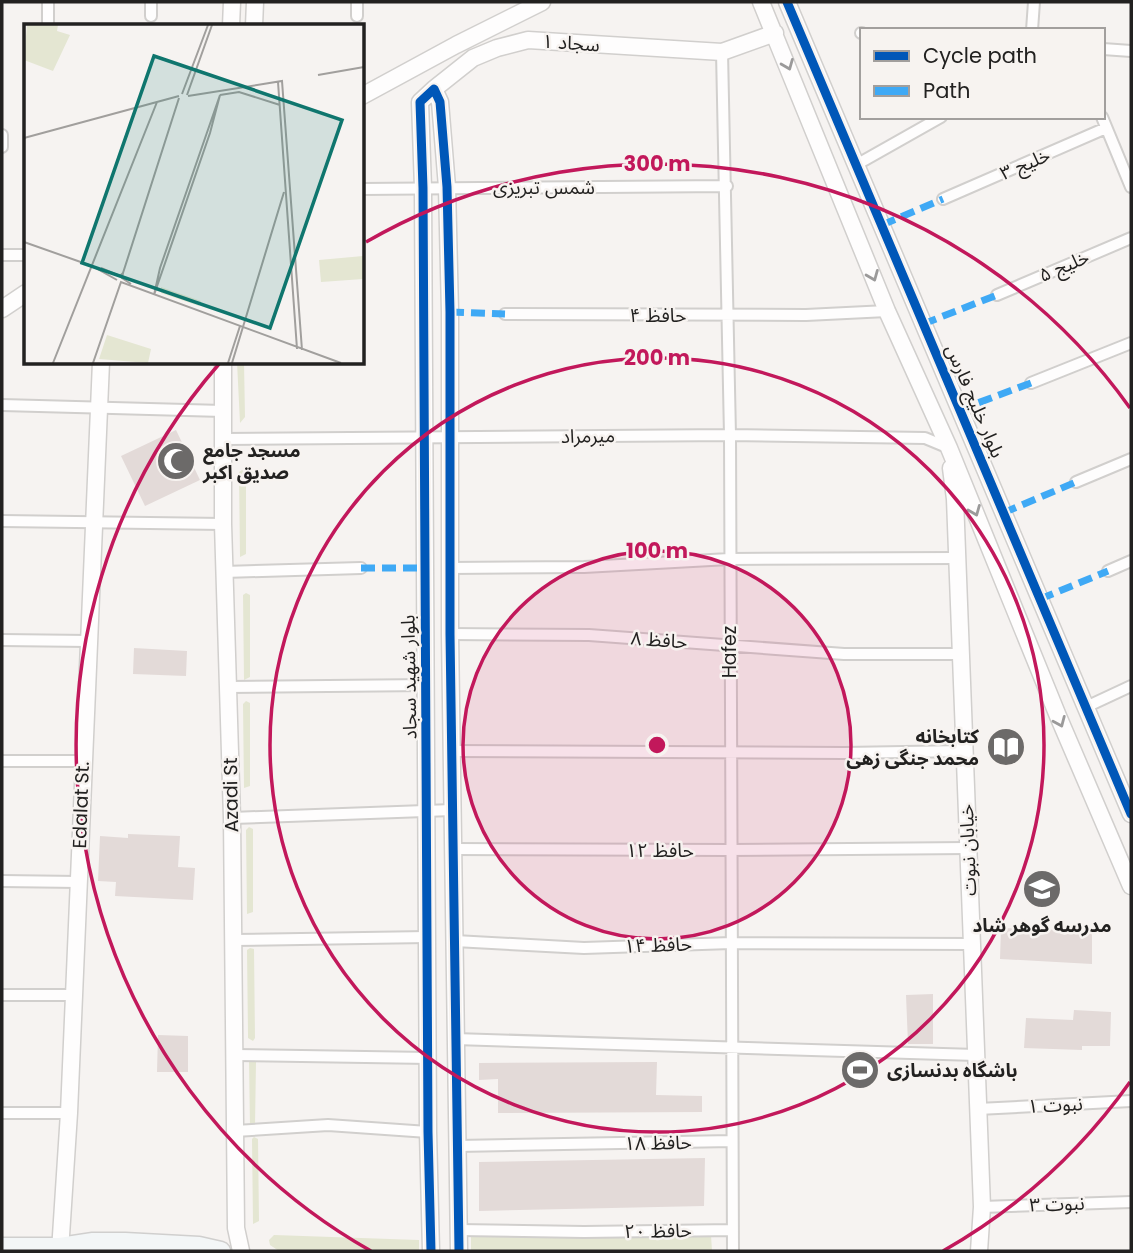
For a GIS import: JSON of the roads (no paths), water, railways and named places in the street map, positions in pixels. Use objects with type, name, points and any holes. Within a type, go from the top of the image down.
[{"type":"main road","points":[[231,24],[232,2]]},
{"type":"main road","points":[[254,24],[255,2]]},
{"type":"main road","points":[[364,95],[542,2]]},
{"type":"main road","points":[[761,2],[887,312],[949,448],[1058,716],[1131,886]]},
{"type":"main road","name":"بلوار خلیج فارس","points":[[787,2],[1131,814]]},
{"type":"main road","points":[[722,52],[775,33]]},
{"type":"main road","name":"سجاد ۱","points":[[420,102],[437,96],[473,58],[528,40],[722,52]]},
{"type":"main road","points":[[437,96],[447,187],[450,312],[448,438],[459,1251]]},
{"type":"main road","name":"بلوار شهید سجاد","points":[[420,102],[423,188],[428,1132],[431,1251]]},
{"type":"main road","points":[[2,309],[24,294]]},
{"type":"main road","name":"Edalat St.","points":[[64,1250],[100,364]]},
{"type":"main road","name":"Azadi St","points":[[223,364],[223,524],[232,818],[236,1228]]},
{"type":"main road","points":[[949,448],[971,438]]},
{"type":"main road","name":"خیابان نبوت","points":[[949,448],[955,499],[982,1207],[979,1251]]},
{"type":"main road","points":[[226,1251],[236,1228]]},
{"type":"main road","points":[[236,1228],[240,1251]]},
{"type":"main road","points":[[2,1247],[64,1250],[93,1242],[125,1242],[199,1246],[221,1251]]},
{"type":"street","points":[[48,2],[48,24]]},
{"type":"street","points":[[151,2],[151,16]]},
{"type":"street","points":[[357,2],[357,16]]},
{"type":"street","points":[[1032,28],[1034,2]]},
{"type":"street","points":[[1105,49],[1131,51]]},
{"type":"street","name":"Hafez","points":[[722,52],[729,315],[733,1251]]},
{"type":"street","points":[[856,165],[938,119]]},
{"type":"street","points":[[1104,123],[1131,187]]},
{"type":"street","name":"خلیج ۳","points":[[943,199],[1104,123]]},
{"type":"street","points":[[2,135],[2,146]]},
{"type":"street","name":"شمس تبریزی","points":[[364,189],[727,186]]},
{"type":"street","name":"خلیج ۵","points":[[997,295],[1131,238]]},
{"type":"street","points":[[2,255],[24,256]]},
{"type":"street","name":"حافظ ۴","points":[[505,314],[806,315],[887,312]]},
{"type":"street","points":[[1031,383],[1131,343]]},
{"type":"street","points":[[2,405],[223,411]]},
{"type":"street","name":"میرمراد","points":[[225,439],[730,435],[925,438],[949,448]]},
{"type":"street","points":[[1076,482],[1131,459]]},
{"type":"street","points":[[2,521],[223,524]]},
{"type":"street","points":[[450,568],[584,567],[729,559],[957,558]]},
{"type":"street","points":[[1108,570],[1131,561]]},
{"type":"street","points":[[224,572],[362,568]]},
{"type":"street","name":"حافظ ۸","points":[[450,634],[589,635],[844,654],[961,654]]},
{"type":"street","points":[[2,640],[88,641]]},
{"type":"street","points":[[228,687],[427,685]]},
{"type":"street","points":[[1086,707],[1131,686]]},
{"type":"street","points":[[451,751],[964,751]]},
{"type":"street","points":[[2,761],[83,761]]},
{"type":"street","points":[[232,818],[452,810]]},
{"type":"street","name":"حافظ ۱۲","points":[[454,849],[968,848]]},
{"type":"street","points":[[2,881],[78,882]]},
{"type":"street","points":[[232,940],[427,937]]},
{"type":"street","name":"حافظ ۱۴","points":[[454,941],[584,948],[731,943],[972,944]]},
{"type":"street","points":[[2,995],[74,995]]},
{"type":"street","points":[[455,1039],[976,1055]]},
{"type":"street","points":[[233,1055],[429,1058]]},
{"type":"street","name":"نبوت ۱","points":[[978,1109],[1131,1101]]},
{"type":"street","points":[[2,1113],[68,1113]]},
{"type":"street","points":[[235,1131],[328,1125],[428,1132]]},
{"type":"street","name":"حافظ ۱۸","points":[[458,1146],[732,1141]]},
{"type":"street","name":"نبوت ۳","points":[[982,1207],[1131,1202]]},
{"type":"street","name":"حافظ ۲۰","points":[[459,1230],[584,1233],[733,1230]]},
{"type":"place","name":"مسجد جامع صدیق اکبر","points":[[176,461]]},
{"type":"place","name":"کتابخانه محمد جنگی زهی","points":[[1006,747]]},
{"type":"place","name":"مدرسه گوهر شاد","points":[[1042,889]]},
{"type":"place","name":"باشگاه بدنسازی","points":[[860,1070]]}]
